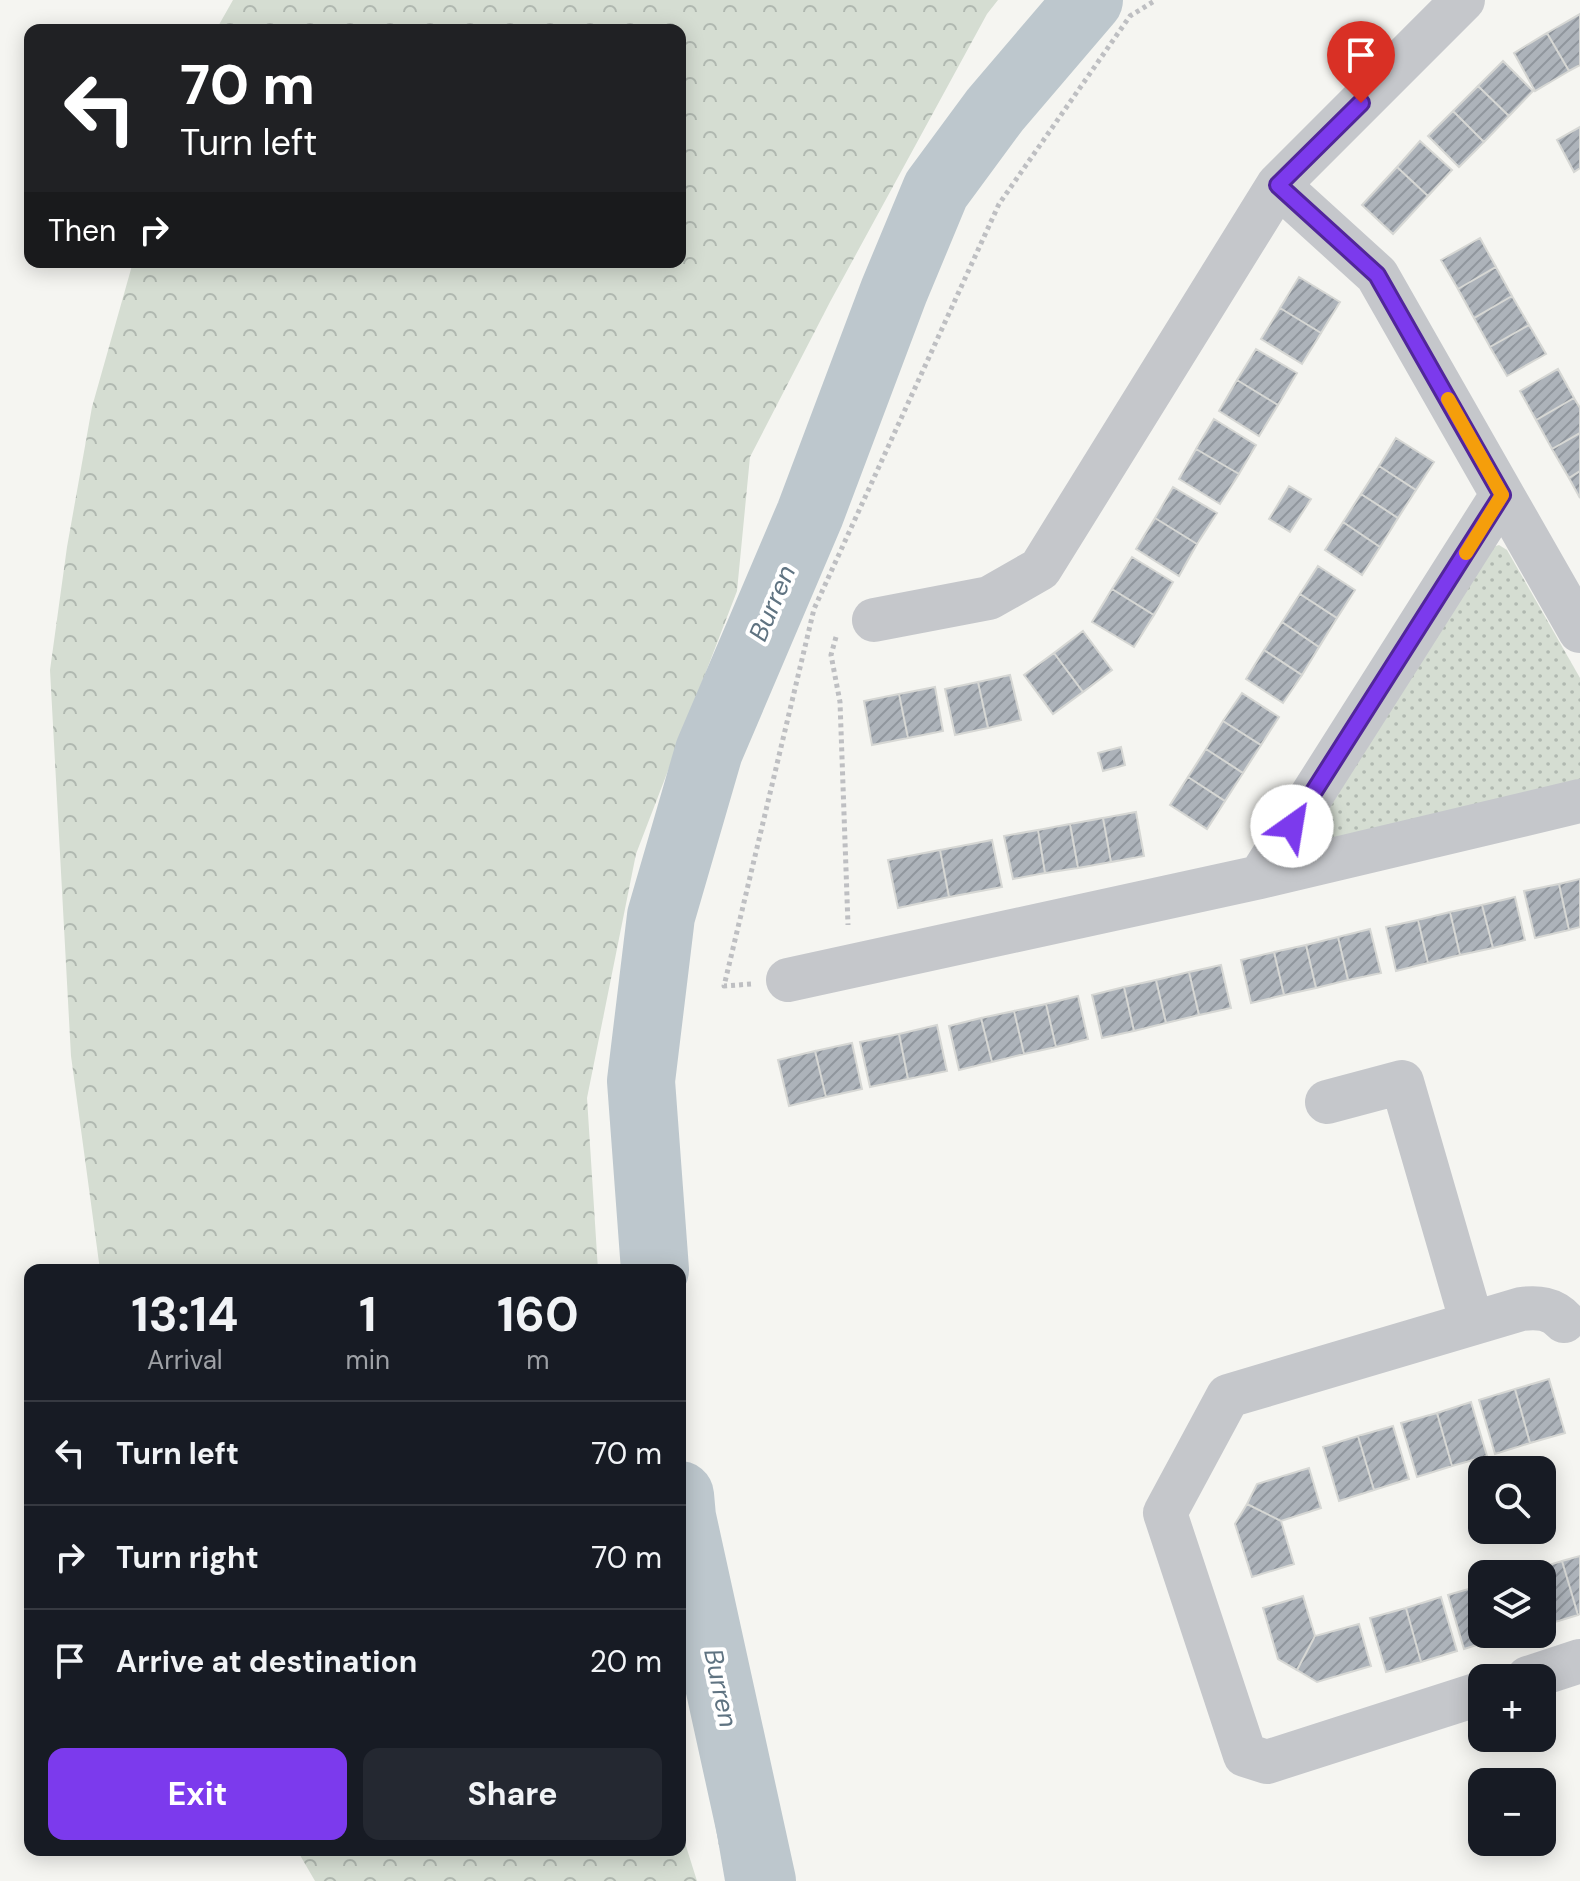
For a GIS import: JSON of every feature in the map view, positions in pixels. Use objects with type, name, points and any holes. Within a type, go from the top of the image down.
[{"type":"street","points":[[857,623],[989,598],[1040,569],[1278,185],[1463,0]]},
{"type":"street","points":[[1278,185],[1377,275],[1580,631]]},
{"type":"street","points":[[1260,877],[1502,495]]},
{"type":"street","points":[[788,980],[1260,877],[1580,801]]},
{"type":"street","points":[[1327,1102],[1402,1082],[1472,1323]]},
{"type":"street","points":[[1468,1697],[1267,1762],[1245,1755],[1165,1513],[1228,1396],[1532,1308],[1555,1312],[1564,1321]]},
{"type":"street","points":[[1556,1669],[1580,1661]]},
{"type":"path","points":[[724,986],[814,609],[999,204],[1130,16],[1156,0]]},
{"type":"path","points":[[850,966],[840,702],[831,655],[857,623]]},
{"type":"green space","points":[[233,0],[998,0],[987,14],[830,302],[750,457],[737,591],[636,854],[587,1098],[598,1264],[99,1264],[71,1056],[50,670],[67,547],[92,407],[131,268],[686,268],[686,24],[219,24]]},
{"type":"green space","points":[[1499,545],[1507,550],[1580,678],[1580,785],[1328,842],[1320,834],[1321,822],[1486,549]]},
{"type":"green space","points":[[686,1846],[697,1881],[315,1881],[300,1856],[686,1856]]},
{"type":"water","points":[[734,1635],[782,1832],[788,1881],[725,1881],[690,1678],[689,1645]]},
{"type":"building","points":[[1580,14],[1580,65],[1569,71],[1547,33]]},
{"type":"building","points":[[1547,33],[1569,71],[1535,91],[1514,53]]},
{"type":"building","points":[[1503,61],[1533,91],[1509,116],[1478,86]]},
{"type":"building","points":[[1478,86],[1509,116],[1484,142],[1453,111]]},
{"type":"building","points":[[1453,111],[1484,142],[1459,167],[1428,136]]},
{"type":"building","points":[[1580,127],[1580,168],[1574,172],[1557,140]]},
{"type":"building","points":[[1420,141],[1452,170],[1428,196],[1397,167]]},
{"type":"building","points":[[1397,167],[1428,196],[1393,234],[1362,205]]},
{"type":"building","points":[[1480,238],[1496,267],[1458,289],[1441,260]]},
{"type":"building","points":[[1496,267],[1512,296],[1474,318],[1458,289]]},
{"type":"building","points":[[1299,277],[1340,302],[1321,333],[1280,308]]},
{"type":"building","points":[[1512,296],[1529,325],[1490,347],[1474,318]]},
{"type":"building","points":[[1280,308],[1321,333],[1302,364],[1261,339]]},
{"type":"building","points":[[1529,325],[1546,354],[1507,376],[1490,347]]},
{"type":"building","points":[[1256,349],[1297,373],[1278,405],[1237,380]]},
{"type":"building","points":[[1558,369],[1574,398],[1536,420],[1520,391]]},
{"type":"building","points":[[1237,380],[1278,405],[1259,436],[1219,411]]},
{"type":"building","points":[[1574,398],[1580,408],[1580,433],[1552,449],[1536,420]]},
{"type":"building","points":[[1214,419],[1256,445],[1239,474],[1196,449]]},
{"type":"building","points":[[1580,433],[1580,471],[1569,478],[1552,449]]},
{"type":"building","points":[[1396,438],[1434,462],[1416,490],[1379,466]]},
{"type":"building","points":[[1196,449],[1239,474],[1220,504],[1179,479]]},
{"type":"building","points":[[1379,466],[1416,490],[1398,518],[1361,494]]},
{"type":"building","points":[[1580,471],[1580,498],[1569,478]]},
{"type":"building","points":[[1289,486],[1311,499],[1290,532],[1269,519]]},
{"type":"building","points":[[1173,487],[1217,513],[1197,544],[1155,518]]},
{"type":"building","points":[[1361,494],[1398,518],[1380,547],[1343,522]]},
{"type":"building","points":[[1155,518],[1197,544],[1179,576],[1136,549]]},
{"type":"building","points":[[1343,522],[1380,547],[1362,575],[1325,550]]},
{"type":"building","points":[[1132,557],[1173,582],[1154,615],[1112,589]]},
{"type":"building","points":[[1318,566],[1355,590],[1337,618],[1300,594]]},
{"type":"building","points":[[1112,589],[1154,615],[1134,647],[1092,622]]},
{"type":"building","points":[[1300,594],[1337,618],[1319,647],[1282,622]]},
{"type":"building","points":[[1282,622],[1319,647],[1302,675],[1264,650]]},
{"type":"building","points":[[1083,631],[1112,670],[1083,692],[1054,653]]},
{"type":"building","points":[[1264,650],[1302,675],[1283,703],[1246,679]]},
{"type":"building","points":[[1054,653],[1083,692],[1053,714],[1024,675]]},
{"type":"building","points":[[1010,675],[1021,720],[988,728],[978,682]]},
{"type":"building","points":[[978,682],[988,728],[955,735],[945,689]]},
{"type":"building","points":[[935,687],[943,731],[908,738],[899,694]]},
{"type":"building","points":[[1242,693],[1279,717],[1261,745],[1223,721]]},
{"type":"building","points":[[899,694],[908,738],[872,745],[864,701]]},
{"type":"building","points":[[1223,721],[1261,745],[1243,773],[1206,749]]},
{"type":"building","points":[[1121,747],[1125,765],[1103,771],[1098,753]]},
{"type":"building","points":[[1206,749],[1243,773],[1225,801],[1188,777]]},
{"type":"building","points":[[1188,777],[1225,801],[1207,829],[1170,805]]},
{"type":"building","points":[[1136,812],[1144,856],[1111,862],[1103,818]]},
{"type":"building","points":[[1103,818],[1111,862],[1078,868],[1070,824]]},
{"type":"building","points":[[1070,824],[1078,868],[1045,873],[1038,830]]},
{"type":"building","points":[[1038,830],[1045,873],[1013,879],[1004,836]]},
{"type":"building","points":[[992,840],[1002,887],[949,897],[940,850]]},
{"type":"building","points":[[940,850],[949,897],[898,908],[888,860]]},
{"type":"building","points":[[1580,879],[1580,927],[1569,930],[1559,884]]},
{"type":"building","points":[[1559,884],[1569,930],[1535,938],[1524,891]]},
{"type":"building","points":[[1515,897],[1525,940],[1493,948],[1482,905]]},
{"type":"building","points":[[1482,905],[1493,948],[1460,955],[1450,912]]},
{"type":"building","points":[[1450,912],[1460,955],[1428,963],[1418,920]]},
{"type":"building","points":[[1418,920],[1428,963],[1396,971],[1386,927]]},
{"type":"building","points":[[1370,929],[1381,973],[1348,980],[1338,937]]},
{"type":"building","points":[[1338,937],[1348,980],[1316,988],[1306,945]]},
{"type":"building","points":[[1306,945],[1316,988],[1284,995],[1274,952]]},
{"type":"building","points":[[1274,952],[1284,995],[1251,1003],[1241,960]]},
{"type":"building","points":[[1221,965],[1231,1008],[1199,1015],[1189,972]]},
{"type":"building","points":[[1189,972],[1199,1015],[1166,1023],[1156,980]]},
{"type":"building","points":[[1156,980],[1166,1023],[1134,1031],[1124,987]]},
{"type":"building","points":[[1124,987],[1134,1031],[1102,1038],[1092,995]]},
{"type":"building","points":[[1078,996],[1088,1039],[1056,1047],[1046,1004]]},
{"type":"building","points":[[1046,1004],[1056,1047],[1024,1054],[1014,1011]]},
{"type":"building","points":[[1014,1011],[1024,1054],[992,1062],[981,1018]]},
{"type":"building","points":[[981,1018],[992,1062],[959,1070],[949,1026]]},
{"type":"building","points":[[937,1025],[947,1071],[908,1079],[899,1034]]},
{"type":"building","points":[[899,1034],[908,1079],[870,1087],[860,1042]]},
{"type":"building","points":[[852,1043],[862,1089],[826,1097],[815,1051]]},
{"type":"building","points":[[815,1051],[826,1097],[789,1106],[778,1060]]},
{"type":"building","points":[[1549,1379],[1565,1433],[1530,1443],[1515,1389]]},
{"type":"building","points":[[1515,1389],[1530,1443],[1495,1454],[1479,1400]]},
{"type":"building","points":[[1471,1402],[1487,1456],[1468,1456],[1468,1461],[1452,1466],[1437,1413]]},
{"type":"building","points":[[1437,1413],[1452,1466],[1417,1477],[1401,1423]]},
{"type":"building","points":[[1393,1426],[1409,1479],[1374,1490],[1358,1436]]},
{"type":"building","points":[[1358,1436],[1374,1490],[1339,1501],[1323,1447]]},
{"type":"building","points":[[1309,1468],[1321,1508],[1281,1521],[1247,1504],[1257,1484]]},
{"type":"building","points":[[1247,1504],[1281,1521],[1294,1564],[1252,1577],[1235,1524]]},
{"type":"building","points":[[1580,1556],[1580,1614],[1578,1615],[1562,1561]]},
{"type":"building","points":[[1562,1561],[1578,1615],[1556,1622],[1556,1563]]},
{"type":"building","points":[[1468,1589],[1468,1648],[1464,1649],[1448,1595]]},
{"type":"building","points":[[1303,1596],[1315,1636],[1297,1670],[1278,1659],[1263,1608]]},
{"type":"building","points":[[1441,1597],[1457,1651],[1421,1662],[1406,1608]]},
{"type":"building","points":[[1406,1608],[1421,1662],[1386,1672],[1370,1618]]},
{"type":"building","points":[[1359,1624],[1371,1666],[1317,1682],[1297,1670],[1315,1636]]},
{"type":"waterway","name":"Burren","points":[[655,1264],[641,1081],[661,916],[709,751],[810,514],[894,291],[936,190],[995,110],[1089,0]]},
{"type":"waterway","name":"Burren","points":[[686,1535],[762,1881]]},
{"type":"slow traffic","points":[[1448,399],[1502,495],[1466,553]]},
{"type":"route","points":[[1292,826],[1502,495],[1377,275],[1278,185],[1361,103]]}]
